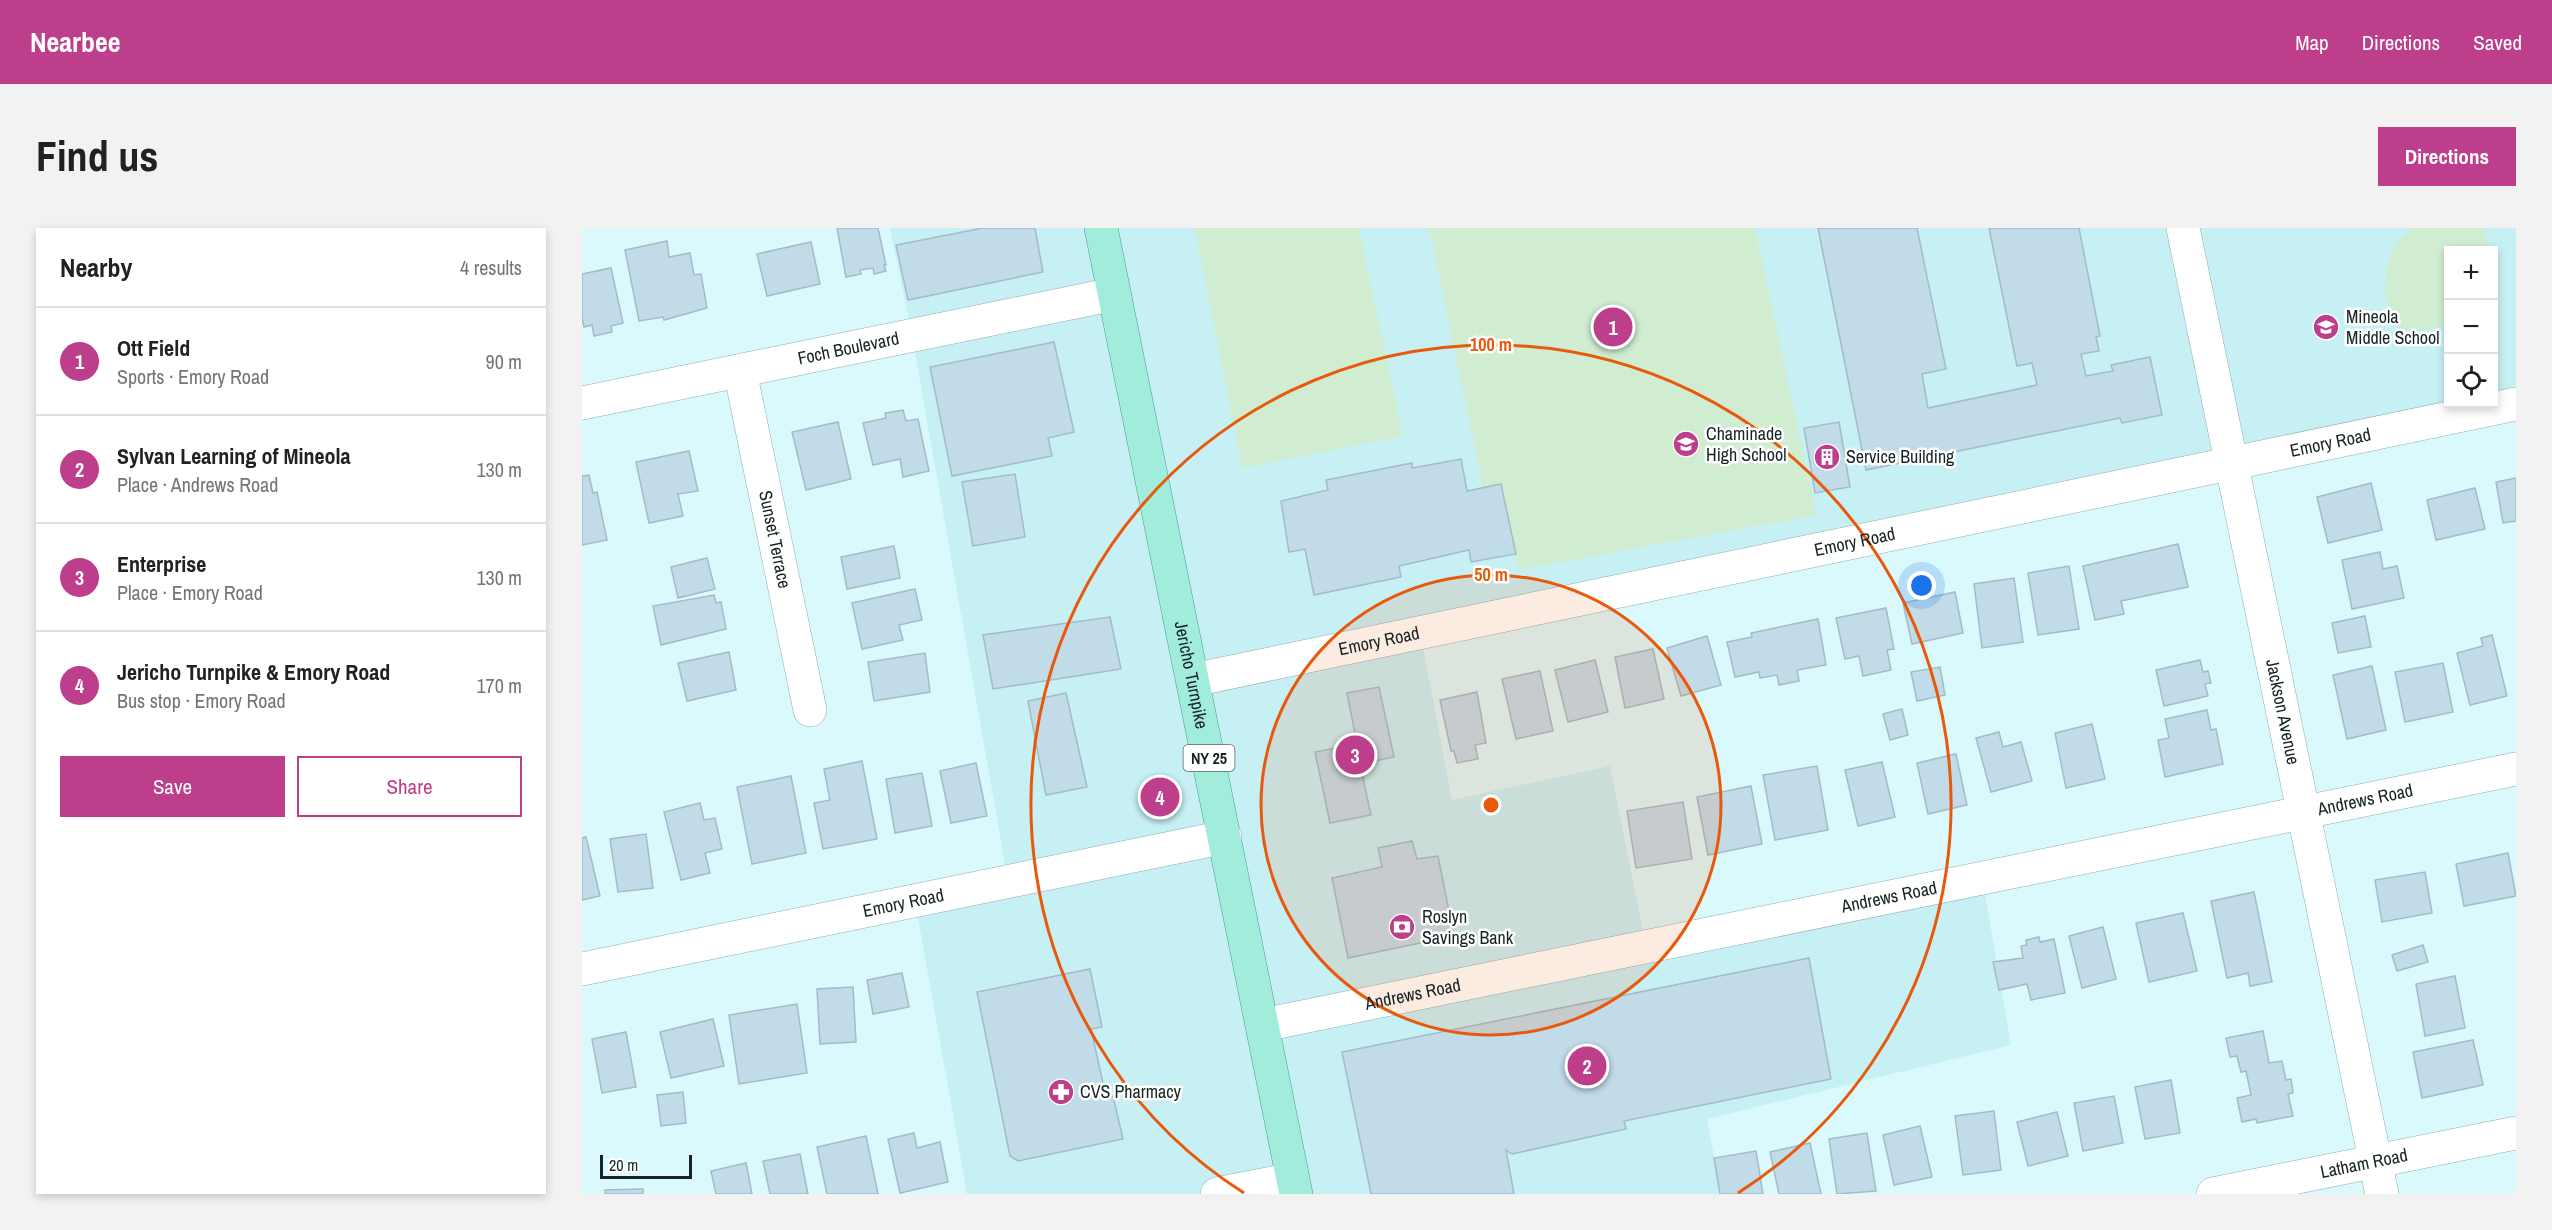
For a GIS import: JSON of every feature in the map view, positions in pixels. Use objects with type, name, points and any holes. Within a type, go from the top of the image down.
[{"type":"main road","name":"Jericho Turnpike","points":[[1101,228],[1294,1186]]},
{"type":"street","name":"Jackson Avenue","points":[[2184,228],[2382,1194]]},
{"type":"street","name":"Foch Boulevard","points":[[582,403],[1114,294]]},
{"type":"street","name":"Sunset Terrace","points":[[740,371],[810,710]]},
{"type":"street","name":"Emory Road","points":[[1193,680],[2516,404]]},
{"type":"street","name":"Andrews Road","points":[[1263,1025],[2516,769]]},
{"type":"street","name":"Emory Road","points":[[582,969],[1225,837]]},
{"type":"street","name":"Latham Road","points":[[2213,1194],[2516,1133]]},
{"type":"street","points":[[1217,1194],[1294,1186]]},
{"type":"shaded area","points":[[890,228],[2516,228],[2516,404],[2498,408],[2498,246],[2444,246],[2444,408],[2497,408],[1420,632],[1452,800],[1610,766],[1646,946],[1982,877],[2011,1045],[1707,1119],[1721,1194],[967,1194],[915,901],[1008,881],[912,336]]},
{"type":"green space","points":[[1195,228],[1359,228],[1403,436],[1242,468]]},
{"type":"green space","points":[[1429,228],[1755,228],[1817,515],[1518,570],[1501,484],[1483,488]]},
{"type":"green space","points":[[2413,228],[2485,228],[2488,246],[2444,246],[2444,326],[2410,333],[2394,321],[2385,294],[2386,268],[2395,244]]},
{"type":"building","points":[[837,228],[878,228],[886,271],[874,274],[873,268],[860,270],[861,274],[846,277]]},
{"type":"building","points":[[983,228],[1035,228],[1043,272],[908,300],[896,245]]},
{"type":"building","points":[[1818,228],[1917,228],[1946,369],[1922,374],[1928,408],[2037,385],[2032,363],[2017,366],[1989,228],[2079,228],[2100,336],[2096,337],[2099,351],[2081,354],[2086,376],[2113,371],[2111,365],[2150,357],[2162,415],[2122,423],[2120,418],[1866,470]]},
{"type":"building","points":[[667,241],[669,257],[690,253],[694,275],[701,274],[707,308],[664,320],[663,317],[639,321],[625,250]]},
{"type":"building","points":[[811,242],[820,284],[767,296],[757,254]]},
{"type":"building","points":[[611,268],[623,323],[611,326],[612,332],[594,336],[592,325],[584,327],[582,318],[582,274]]},
{"type":"building","points":[[1054,342],[1074,432],[1048,438],[1052,456],[952,476],[930,367]]},
{"type":"building","points":[[903,410],[906,421],[918,419],[929,471],[903,477],[900,459],[873,465],[863,423],[886,418],[885,413]]},
{"type":"building","points":[[838,422],[851,479],[806,490],[792,432]]},
{"type":"building","name":"Service Building","points":[[1839,422],[1850,487],[1815,493],[1804,428]]},
{"type":"building","points":[[689,451],[698,491],[678,494],[683,516],[649,523],[636,462]]},
{"type":"building","points":[[1461,459],[1467,491],[1501,484],[1516,554],[1471,562],[1469,550],[1399,566],[1401,577],[1314,595],[1305,549],[1289,552],[1281,501],[1328,490],[1326,480],[1412,463],[1412,468]]},
{"type":"building","points":[[1015,474],[1025,537],[973,546],[962,482]]},
{"type":"building","points":[[589,475],[593,493],[597,492],[607,540],[582,545],[582,476]]},
{"type":"building","points":[[2516,478],[2516,521],[2503,523],[2496,482]]},
{"type":"building","points":[[2371,483],[2382,530],[2328,543],[2317,497]]},
{"type":"building","points":[[2475,488],[2485,529],[2436,540],[2427,500]]},
{"type":"building","points":[[2178,544],[2188,587],[2121,601],[2124,614],[2095,620],[2083,566]]},
{"type":"building","points":[[894,546],[900,578],[847,589],[841,557]]},
{"type":"building","points":[[2380,552],[2383,569],[2397,566],[2404,598],[2352,609],[2342,560]]},
{"type":"building","points":[[707,558],[715,589],[678,598],[671,567]]},
{"type":"building","points":[[2069,566],[2079,629],[2038,635],[2028,573]]},
{"type":"building","points":[[2014,578],[2023,642],[1982,648],[1974,584]]},
{"type":"building","points":[[915,589],[922,620],[899,625],[903,640],[862,649],[852,603]]},
{"type":"building","points":[[1955,592],[1963,633],[1912,644],[1903,603]]},
{"type":"building","points":[[714,595],[716,603],[721,602],[726,629],[661,645],[653,606]]},
{"type":"building","points":[[1886,608],[1894,649],[1887,650],[1891,670],[1863,676],[1859,656],[1845,659],[1836,618]]},
{"type":"building","points":[[2365,616],[2371,647],[2338,653],[2332,623]]},
{"type":"building","points":[[1110,617],[1121,669],[993,689],[983,635]]},
{"type":"building","points":[[1818,619],[1826,665],[1797,670],[1799,681],[1779,685],[1777,675],[1760,678],[1759,672],[1735,677],[1727,642],[1752,637],[1751,633]]},
{"type":"building","points":[[2492,635],[2507,696],[2470,705],[2457,653],[2483,646],[2481,638]]},
{"type":"building","points":[[1707,636],[1721,685],[1681,696],[1667,648]]},
{"type":"building","points":[[1653,649],[1664,699],[1625,708],[1615,657]]},
{"type":"building","points":[[729,652],[736,690],[687,701],[678,663]]},
{"type":"building","points":[[925,653],[930,692],[874,701],[868,662]]},
{"type":"building","points":[[1595,660],[1608,712],[1568,722],[1555,670]]},
{"type":"building","points":[[2200,660],[2203,672],[2208,671],[2211,683],[2205,684],[2208,696],[2164,706],[2156,670]]},
{"type":"building","points":[[2443,663],[2453,712],[2405,722],[2395,672]]},
{"type":"building","points":[[2372,666],[2386,730],[2347,739],[2333,675]]},
{"type":"building","points":[[1940,667],[1945,695],[1917,701],[1911,672]]},
{"type":"building","points":[[1540,671],[1553,731],[1516,739],[1502,679]]},
{"type":"building","points":[[1379,687],[1394,757],[1360,764],[1371,815],[1330,823],[1315,752],[1357,744],[1347,693]]},
{"type":"building","points":[[1477,692],[1486,743],[1475,745],[1478,759],[1457,763],[1454,751],[1451,751],[1440,700]]},
{"type":"building","points":[[1066,693],[1087,787],[1046,795],[1028,701]]},
{"type":"building","points":[[1902,709],[1908,735],[1890,740],[1883,714]]},
{"type":"building","points":[[2207,710],[2211,730],[2216,729],[2223,764],[2165,777],[2158,740],[2169,738],[2165,719]]},
{"type":"building","points":[[2092,724],[2105,779],[2066,788],[2055,733]]},
{"type":"building","points":[[1999,732],[2003,747],[2021,742],[2032,781],[1991,792],[1976,738]]},
{"type":"building","points":[[1956,754],[1967,805],[1928,814],[1917,763]]},
{"type":"building","points":[[862,761],[877,839],[823,849],[814,803],[830,800],[824,769]]},
{"type":"building","points":[[1882,762],[1895,817],[1858,826],[1845,770]]},
{"type":"building","points":[[976,763],[987,816],[951,823],[940,771]]},
{"type":"building","points":[[1817,766],[1828,830],[1775,840],[1763,775]]},
{"type":"building","points":[[922,773],[932,826],[895,833],[886,779]]},
{"type":"building","points":[[791,776],[806,853],[752,864],[737,787]]},
{"type":"building","points":[[1751,786],[1762,844],[1708,855],[1697,797]]},
{"type":"building","points":[[1683,802],[1692,859],[1636,868],[1627,811]]},
{"type":"building","points":[[700,803],[704,820],[715,818],[722,849],[705,853],[710,873],[681,880],[664,812]]},
{"type":"building","points":[[646,834],[653,888],[618,892],[610,839]]},
{"type":"building","points":[[586,837],[600,896],[582,900],[582,838]]},
{"type":"building","points":[[1412,841],[1417,859],[1438,856],[1454,936],[1348,958],[1332,878],[1382,867],[1378,848]]},
{"type":"building","points":[[2508,853],[2516,896],[2464,906],[2456,864]]},
{"type":"building","points":[[2425,872],[2432,913],[2382,922],[2375,880]]},
{"type":"building","points":[[2254,892],[2272,982],[2250,986],[2248,973],[2227,978],[2211,901]]},
{"type":"building","points":[[2183,913],[2197,971],[2149,982],[2136,923]]},
{"type":"building","points":[[2103,927],[2116,979],[2082,988],[2069,936]]},
{"type":"building","points":[[2039,937],[2040,942],[2054,939],[2065,993],[2031,1000],[2027,984],[1999,990],[1993,962],[2023,958],[2021,946],[2027,945],[2026,940]]},
{"type":"building","points":[[2423,945],[2428,962],[2397,971],[2392,955]]},
{"type":"building","points":[[1809,958],[1831,1079],[1624,1121],[1626,1129],[1512,1154],[1506,1150],[1514,1194],[1371,1194],[1342,1052]]},
{"type":"building","name":"CVS Pharmacy","points":[[1090,969],[1102,1027],[1091,1029],[1106,1097],[1113,1096],[1123,1139],[1018,1161],[1010,1156],[977,992]]},
{"type":"building","points":[[902,973],[909,1007],[873,1014],[867,980]]},
{"type":"building","points":[[2455,976],[2465,1028],[2425,1036],[2416,984]]},
{"type":"building","points":[[853,987],[856,1042],[820,1044],[817,989]]},
{"type":"building","points":[[797,1004],[807,1073],[739,1084],[729,1015]]},
{"type":"building","points":[[713,1019],[724,1066],[671,1078],[660,1032]]},
{"type":"building","points":[[2263,1031],[2269,1063],[2282,1061],[2286,1080],[2291,1079],[2293,1093],[2288,1094],[2293,1116],[2257,1123],[2256,1119],[2242,1122],[2237,1098],[2251,1095],[2246,1071],[2241,1072],[2237,1056],[2230,1057],[2226,1038]]},
{"type":"building","points":[[626,1032],[636,1087],[602,1093],[592,1039]]},
{"type":"building","points":[[2473,1040],[2483,1085],[2422,1098],[2413,1052]]},
{"type":"building","points":[[2171,1080],[2180,1133],[2145,1139],[2135,1087]]},
{"type":"building","points":[[683,1092],[686,1123],[661,1126],[657,1095]]},
{"type":"building","points":[[2114,1096],[2123,1143],[2083,1151],[2074,1103]]},
{"type":"building","points":[[1994,1111],[2001,1170],[1963,1175],[1955,1116]]},
{"type":"building","points":[[2057,1112],[2068,1156],[2028,1166],[2017,1122]]},
{"type":"building","points":[[1920,1126],[1932,1177],[1894,1185],[1883,1135]]},
{"type":"building","points":[[914,1133],[917,1148],[940,1142],[948,1182],[900,1193],[888,1139]]},
{"type":"building","points":[[1867,1133],[1876,1191],[1837,1194],[1829,1139]]},
{"type":"building","points":[[866,1136],[878,1194],[827,1194],[817,1147]]},
{"type":"building","points":[[1810,1143],[1821,1194],[1779,1194],[1770,1152]]},
{"type":"building","points":[[1756,1151],[1763,1194],[1720,1194],[1714,1158]]},
{"type":"building","points":[[800,1154],[808,1194],[770,1194],[763,1161]]},
{"type":"building","points":[[746,1163],[752,1194],[716,1194],[711,1171]]},
{"type":"building","points":[[643,1189],[643,1194],[605,1194],[605,1190]]},
{"type":"place","name":"Ott Field","points":[[1613,327]]},
{"type":"place","name":"Mineola Middle School","points":[[2326,327]]},
{"type":"place","name":"Chaminade High School","points":[[1686,444]]},
{"type":"place","name":"Service Building","points":[[1827,457]]},
{"type":"place","name":"Enterprise","points":[[1355,755]]},
{"type":"place","name":"Jericho Turnpike & Emory Road","points":[[1160,797]]},
{"type":"place","name":"Roslyn Savings Bank","points":[[1402,927]]},
{"type":"place","name":"Sylvan Learning of Mineola","points":[[1587,1066]]},
{"type":"place","name":"CVS Pharmacy","points":[[1061,1092]]}]
